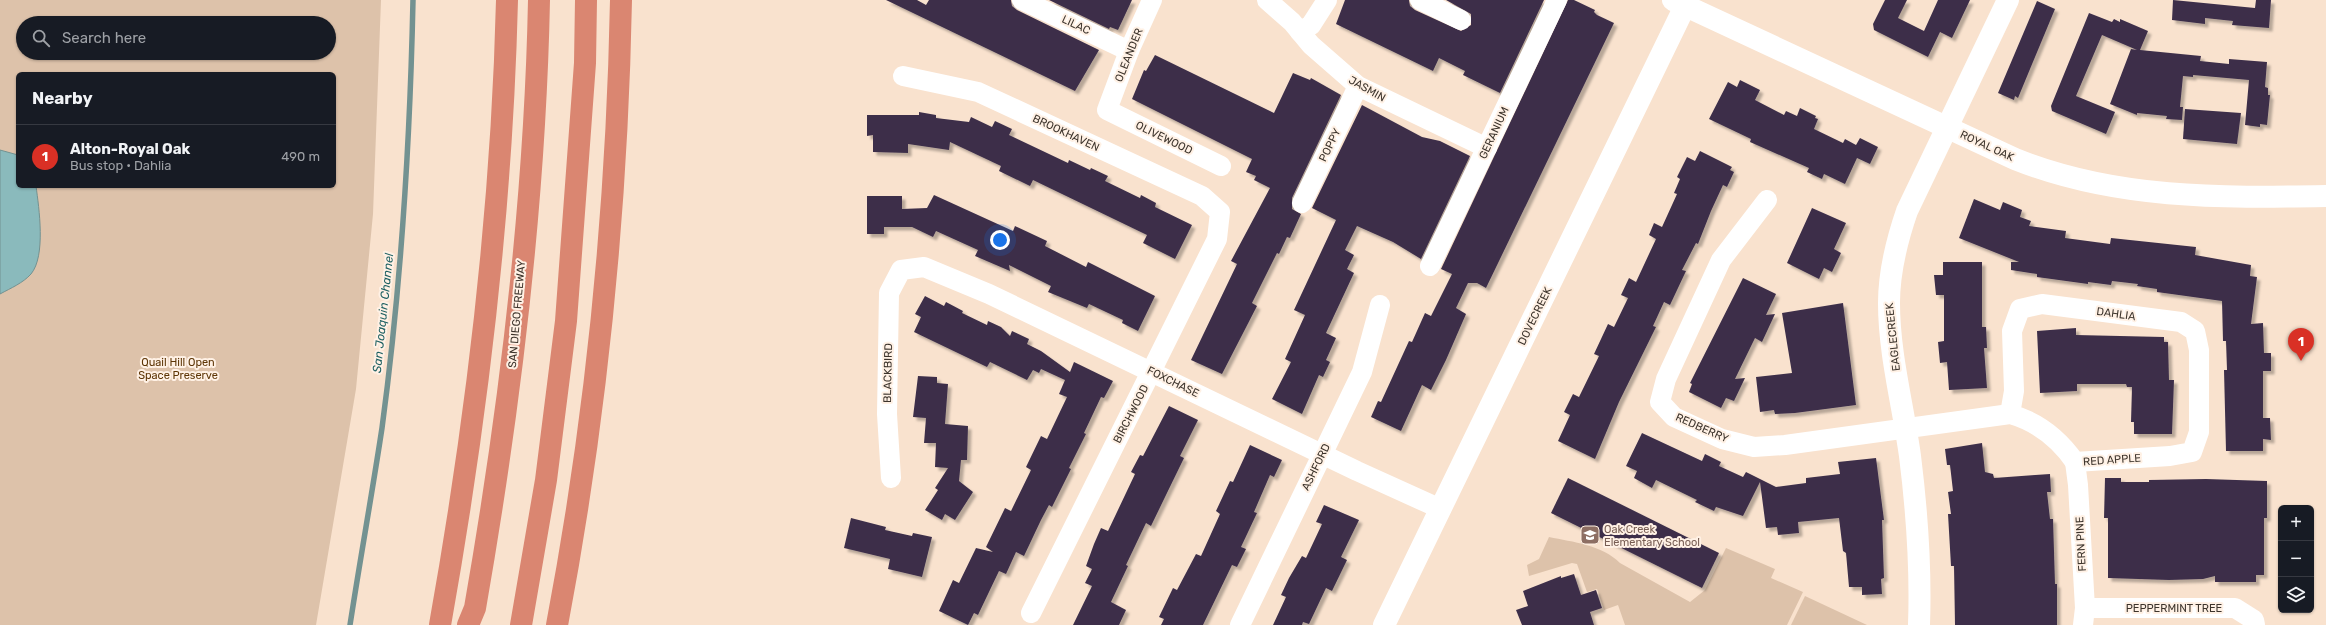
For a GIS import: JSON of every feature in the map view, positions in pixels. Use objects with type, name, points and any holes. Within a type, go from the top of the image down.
[{"type":"highway","points":[[440,625],[473,423],[488,293],[505,81],[507,0]]},
{"type":"highway","name":"SAN DIEGO FREEWAY","points":[[468,625],[476,608],[496,493],[510,386],[532,150],[539,0]]},
{"type":"highway","points":[[521,625],[546,480],[566,321],[585,63],[586,0]]},
{"type":"highway","points":[[557,625],[575,520],[603,304],[614,163],[621,0]]},
{"type":"street","name":"LILAC","points":[[1022,0],[1129,51]]},
{"type":"street","name":"OLEANDER","points":[[1107,110],[1129,51],[1152,0]]},
{"type":"street","name":"JASMIN","points":[[1267,0],[1292,22],[1311,45],[1358,86],[1487,148]]},
{"type":"street","points":[[1300,32],[1311,25],[1327,0]]},
{"type":"street","points":[[1420,0],[1461,20]]},
{"type":"street","name":"GERANIUM","points":[[1430,266],[1557,0]]},
{"type":"street","name":"EAGLECREEK","points":[[1919,625],[1919,551],[1906,429],[1891,334],[1889,303],[1890,277],[1900,232],[1907,211],[2008,0]]},
{"type":"street","name":"ROYAL OAK","points":[[1679,3],[1948,128],[2043,170],[2139,192],[2197,196],[2326,196]]},
{"type":"street","name":"DOVECREEK","points":[[1384,625],[1442,509],[1679,3]]},
{"type":"street","name":"BROOKHAVEN","points":[[903,76],[978,92],[1202,196],[1220,212]]},
{"type":"street","name":"POPPY","points":[[1302,203],[1358,86]]},
{"type":"street","name":"OLIVEWOOD","points":[[1107,110],[1221,166]]},
{"type":"street","name":"REDBERRY","points":[[1767,200],[1721,260],[1666,379],[1660,402],[1674,417],[1722,439],[1754,447],[1906,429]]},
{"type":"street","name":"BIRCHWOOD","points":[[1031,613],[1217,239],[1220,212]]},
{"type":"street","name":"FOXCHASE","points":[[901,270],[924,267],[989,294],[1322,455],[1442,509]]},
{"type":"street","name":"BLACKBIRD","points":[[891,478],[887,414],[889,293],[901,270]]},
{"type":"street","name":"DAHLIA","points":[[2010,414],[2014,391],[2012,331],[2020,309],[2042,304],[2181,322],[2195,331],[2199,350],[2199,432],[2192,452]]},
{"type":"street","name":"ASHFORD","points":[[1240,625],[1362,372],[1380,305]]},
{"type":"street","name":"RED APPLE","points":[[1906,429],[2010,414],[2034,423],[2053,437],[2066,449],[2075,462],[2170,456],[2192,452]]},
{"type":"street","name":"FERN PINE","points":[[2075,462],[2084,617]]},
{"type":"street","name":"PEPPERMINT TREE","points":[[2084,617],[2235,608],[2254,620],[2255,625]]},
{"type":"green space","name":"Quail Hill Open Space Preserve","points":[[0,0],[381,0],[373,214],[356,389],[316,625],[0,625]]},
{"type":"green space","points":[[1549,537],[1587,545],[1605,552],[1620,563],[1690,602],[1705,590],[1726,548],[1775,569],[1771,578],[1803,592],[1787,625],[1625,625],[1618,605],[1604,610],[1597,589],[1587,592],[1577,564],[1572,563],[1529,576],[1527,565],[1539,559]]},
{"type":"green space","points":[[1805,596],[1867,625],[1791,625]]},
{"type":"water","points":[[0,150],[16,154],[16,188],[36,188],[39,206],[40,244],[36,266],[31,274],[21,283],[0,294]]},
{"type":"building","points":[[886,0],[917,0],[926,5],[929,0],[1011,0],[1012,6],[1017,10],[1099,50],[1075,91]]},
{"type":"building","points":[[1049,0],[1132,0],[1118,30],[1110,27],[1109,29]]},
{"type":"building","points":[[1345,0],[1409,0],[1410,6],[1415,10],[1461,31],[1471,25],[1471,14],[1446,0],[1544,0],[1500,93],[1463,75],[1465,71],[1439,58],[1433,71],[1336,24]]},
{"type":"building","points":[[1568,0],[1574,0],[1595,10],[1594,12],[1597,15],[1614,23],[1486,288],[1477,283],[1468,283],[1456,308],[1466,314],[1446,360],[1431,390],[1422,385],[1401,431],[1371,417],[1378,401],[1381,402],[1409,341],[1412,342],[1425,313],[1431,316],[1452,274],[1441,269]]},
{"type":"building","points":[[1885,0],[1907,0],[1898,18],[1924,31],[1938,0],[1970,0],[1952,38],[1940,32],[1928,57],[1874,30],[1873,24]]},
{"type":"building","points":[[2173,0],[2255,8],[2256,0],[2271,0],[2269,28],[2232,25],[2233,21],[2205,18],[2205,24],[2172,20]]},
{"type":"building","points":[[2037,1],[2055,9],[2018,98],[2015,96],[2014,100],[1998,93]]},
{"type":"building","points":[[2089,13],[2112,22],[2114,19],[2120,22],[2120,19],[2148,31],[2140,50],[2201,56],[2200,61],[2229,64],[2229,59],[2267,62],[2265,87],[2268,88],[2268,95],[2270,95],[2267,125],[2260,124],[2260,127],[2245,125],[2249,80],[2193,75],[2193,77],[2183,76],[2180,107],[2183,107],[2182,120],[2166,119],[2167,116],[2137,113],[2137,115],[2110,104],[2131,49],[2137,50],[2102,35],[2076,96],[2115,112],[2106,134],[2052,111],[2051,106]]},
{"type":"building","points":[[1155,55],[1274,113],[1293,73],[1310,80],[1311,78],[1341,95],[1292,198],[1292,209],[1301,214],[1290,238],[1287,237],[1279,254],[1277,253],[1252,303],[1257,306],[1222,374],[1191,360],[1237,264],[1231,261],[1270,188],[1254,180],[1256,176],[1246,172],[1252,159],[1132,99],[1144,70],[1146,71]]},
{"type":"building","points":[[1740,80],[1760,90],[1755,100],[1784,115],[1786,111],[1797,116],[1800,108],[1816,116],[1815,118],[1818,119],[1814,129],[1843,143],[1845,139],[1856,145],[1860,138],[1878,147],[1870,164],[1857,158],[1845,184],[1824,174],[1822,179],[1807,172],[1809,168],[1750,142],[1751,139],[1709,119],[1728,82],[1737,87]]},
{"type":"building","points":[[1362,105],[1422,137],[1440,141],[1470,156],[1421,259],[1393,242],[1357,226],[1345,250],[1354,255],[1347,269],[1354,273],[1326,333],[1336,338],[1326,360],[1330,362],[1323,377],[1319,375],[1302,414],[1272,399],[1291,362],[1285,359],[1305,315],[1294,310],[1336,220],[1312,208]]},
{"type":"building","points":[[2185,109],[2241,113],[2237,144],[2183,139]]},
{"type":"building","points":[[919,112],[936,115],[936,118],[969,122],[971,117],[992,127],[995,121],[1012,129],[1009,135],[1068,163],[1069,160],[1090,170],[1091,168],[1108,176],[1105,181],[1140,198],[1141,195],[1156,203],[1155,207],[1192,225],[1175,259],[1143,243],[1147,235],[1033,180],[1030,186],[999,171],[1001,166],[950,142],[949,150],[908,144],[908,153],[873,152],[873,135],[867,136],[867,115],[919,115]]},
{"type":"building","points":[[1700,151],[1732,167],[1730,170],[1734,172],[1727,187],[1723,185],[1698,244],[1696,243],[1682,270],[1686,271],[1670,305],[1664,302],[1653,326],[1656,327],[1619,402],[1595,459],[1558,441],[1570,415],[1564,412],[1573,394],[1579,397],[1599,356],[1594,354],[1608,324],[1614,327],[1628,298],[1621,295],[1629,278],[1636,282],[1656,239],[1649,235],[1654,223],[1662,227],[1677,194],[1674,193],[1680,179],[1677,177],[1687,157],[1695,161]]},
{"type":"building","points":[[934,195],[1013,231],[1015,226],[1047,241],[1045,246],[1086,267],[1088,262],[1155,296],[1138,331],[1122,323],[1123,320],[1089,304],[1087,308],[1048,292],[1051,286],[1009,265],[1010,271],[975,256],[978,250],[936,231],[933,237],[912,227],[884,227],[884,234],[867,234],[867,196],[902,196],[902,209],[927,208]]},
{"type":"building","points":[[1974,199],[2000,210],[2003,202],[2022,210],[2020,217],[2031,221],[2029,226],[2066,231],[2065,238],[2110,244],[2111,238],[2196,247],[2195,255],[2251,265],[2250,276],[2257,277],[2251,324],[2263,323],[2264,353],[2271,353],[2271,371],[2263,371],[2263,418],[2270,418],[2271,440],[2263,439],[2263,451],[2226,451],[2224,370],[2227,370],[2226,341],[2223,341],[2222,301],[2157,292],[2157,289],[2137,286],[2138,284],[2112,281],[2111,285],[2088,282],[2088,284],[2037,277],[2037,274],[2011,270],[2011,262],[2019,262],[1959,238]]},
{"type":"building","points":[[1812,208],[1846,223],[1834,249],[1841,253],[1832,272],[1824,268],[1819,279],[1787,263]]},
{"type":"building","points":[[1943,262],[1982,262],[1982,327],[1986,327],[1987,348],[1984,348],[1987,388],[1949,390],[1947,362],[1940,363],[1938,342],[1944,341],[1944,295],[1936,295],[1934,275],[1943,275]]},
{"type":"building","points":[[1743,278],[1776,294],[1766,315],[1775,314],[1762,342],[1755,338],[1735,379],[1745,378],[1734,401],[1726,398],[1721,408],[1689,392],[1692,384],[1690,383]]},
{"type":"building","points":[[925,296],[944,306],[946,302],[963,311],[962,313],[987,325],[988,321],[1001,327],[1010,336],[1012,331],[1029,339],[1027,344],[1041,351],[1070,372],[1074,362],[1113,381],[1104,398],[1101,397],[1084,433],[1086,434],[1069,468],[1071,469],[1052,507],[1049,505],[1024,556],[1016,552],[1006,574],[999,571],[978,615],[974,613],[968,625],[939,611],[953,580],[959,583],[976,548],[993,552],[986,547],[1005,508],[1011,511],[1031,470],[1026,467],[1041,436],[1047,439],[1067,397],[1059,394],[1065,380],[1041,369],[1039,373],[1033,370],[1027,380],[990,362],[987,367],[914,332],[921,317],[915,314]]},
{"type":"building","points":[[1843,303],[1856,405],[1795,413],[1775,414],[1774,410],[1760,412],[1756,377],[1792,373],[1782,313]]},
{"type":"building","points":[[2076,328],[2076,335],[2164,337],[2164,342],[2168,342],[2169,380],[2174,380],[2172,434],[2134,434],[2134,422],[2131,422],[2132,387],[2127,387],[2126,384],[2077,384],[2077,391],[2040,393],[2037,331]]},
{"type":"building","points":[[918,376],[937,377],[937,383],[948,384],[945,424],[968,426],[967,460],[961,460],[959,481],[973,492],[955,520],[945,514],[942,520],[925,510],[938,490],[935,488],[948,468],[935,467],[936,443],[924,443],[926,418],[913,417]]},
{"type":"building","points":[[1169,406],[1198,420],[1180,456],[1184,458],[1151,526],[1146,523],[1126,565],[1128,566],[1111,602],[1126,610],[1119,625],[1073,625],[1092,586],[1085,583],[1092,569],[1086,566],[1101,528],[1108,531],[1135,474],[1131,472],[1140,455],[1143,456]]},
{"type":"building","points":[[1642,433],[1702,461],[1705,454],[1721,462],[1719,466],[1743,477],[1746,472],[1776,487],[1806,483],[1806,478],[1840,474],[1838,462],[1876,458],[1884,520],[1882,520],[1884,578],[1881,579],[1882,594],[1862,595],[1862,587],[1849,587],[1846,553],[1843,551],[1839,518],[1798,522],[1799,533],[1778,535],[1777,527],[1766,528],[1760,482],[1743,516],[1716,507],[1714,511],[1695,502],[1697,500],[1656,480],[1652,488],[1634,478],[1637,471],[1626,466]]},
{"type":"building","points":[[1982,443],[1985,472],[1993,474],[1994,478],[2050,474],[2051,492],[2047,492],[2050,519],[2053,519],[2055,584],[2057,584],[2057,625],[1955,625],[1954,566],[1951,566],[1948,514],[1951,514],[1948,492],[1953,491],[1950,465],[1947,465],[1945,449]]},
{"type":"building","points":[[1250,445],[1282,460],[1274,477],[1270,475],[1254,512],[1257,513],[1241,547],[1246,549],[1237,567],[1232,565],[1203,625],[1161,625],[1164,619],[1159,617],[1173,588],[1177,590],[1196,554],[1201,556],[1220,514],[1216,511],[1230,481],[1233,482]]},
{"type":"building","points":[[1568,478],[1719,553],[1702,588],[1551,513]]},
{"type":"building","points":[[2105,478],[2121,478],[2121,482],[2206,479],[2267,481],[2267,518],[2264,518],[2264,575],[2256,575],[2256,582],[2215,582],[2215,576],[2203,579],[2169,580],[2108,578],[2108,518],[2104,518]]},
{"type":"building","points":[[1324,505],[1359,520],[1341,557],[1347,560],[1332,591],[1326,588],[1309,624],[1303,622],[1302,625],[1273,625],[1286,597],[1281,595],[1289,578],[1302,556],[1306,558],[1322,524],[1316,522]]},
{"type":"building","points":[[851,518],[886,527],[885,530],[912,536],[913,533],[932,537],[922,577],[888,569],[890,559],[844,548]]},
{"type":"building","points":[[1574,574],[1581,595],[1596,590],[1602,608],[1590,612],[1594,625],[1522,625],[1516,610],[1528,606],[1523,591],[1561,576],[1561,578]]},
{"type":"waterway","name":"San Joaquin Channel","points":[[350,625],[382,428],[389,375],[404,215],[410,107],[413,0]]},
{"type":"place","name":"Alton-Royal Oak","points":[[2301,361]]},
{"type":"place","name":"Oak Creek Elementary School","points":[[1590,535]]}]
